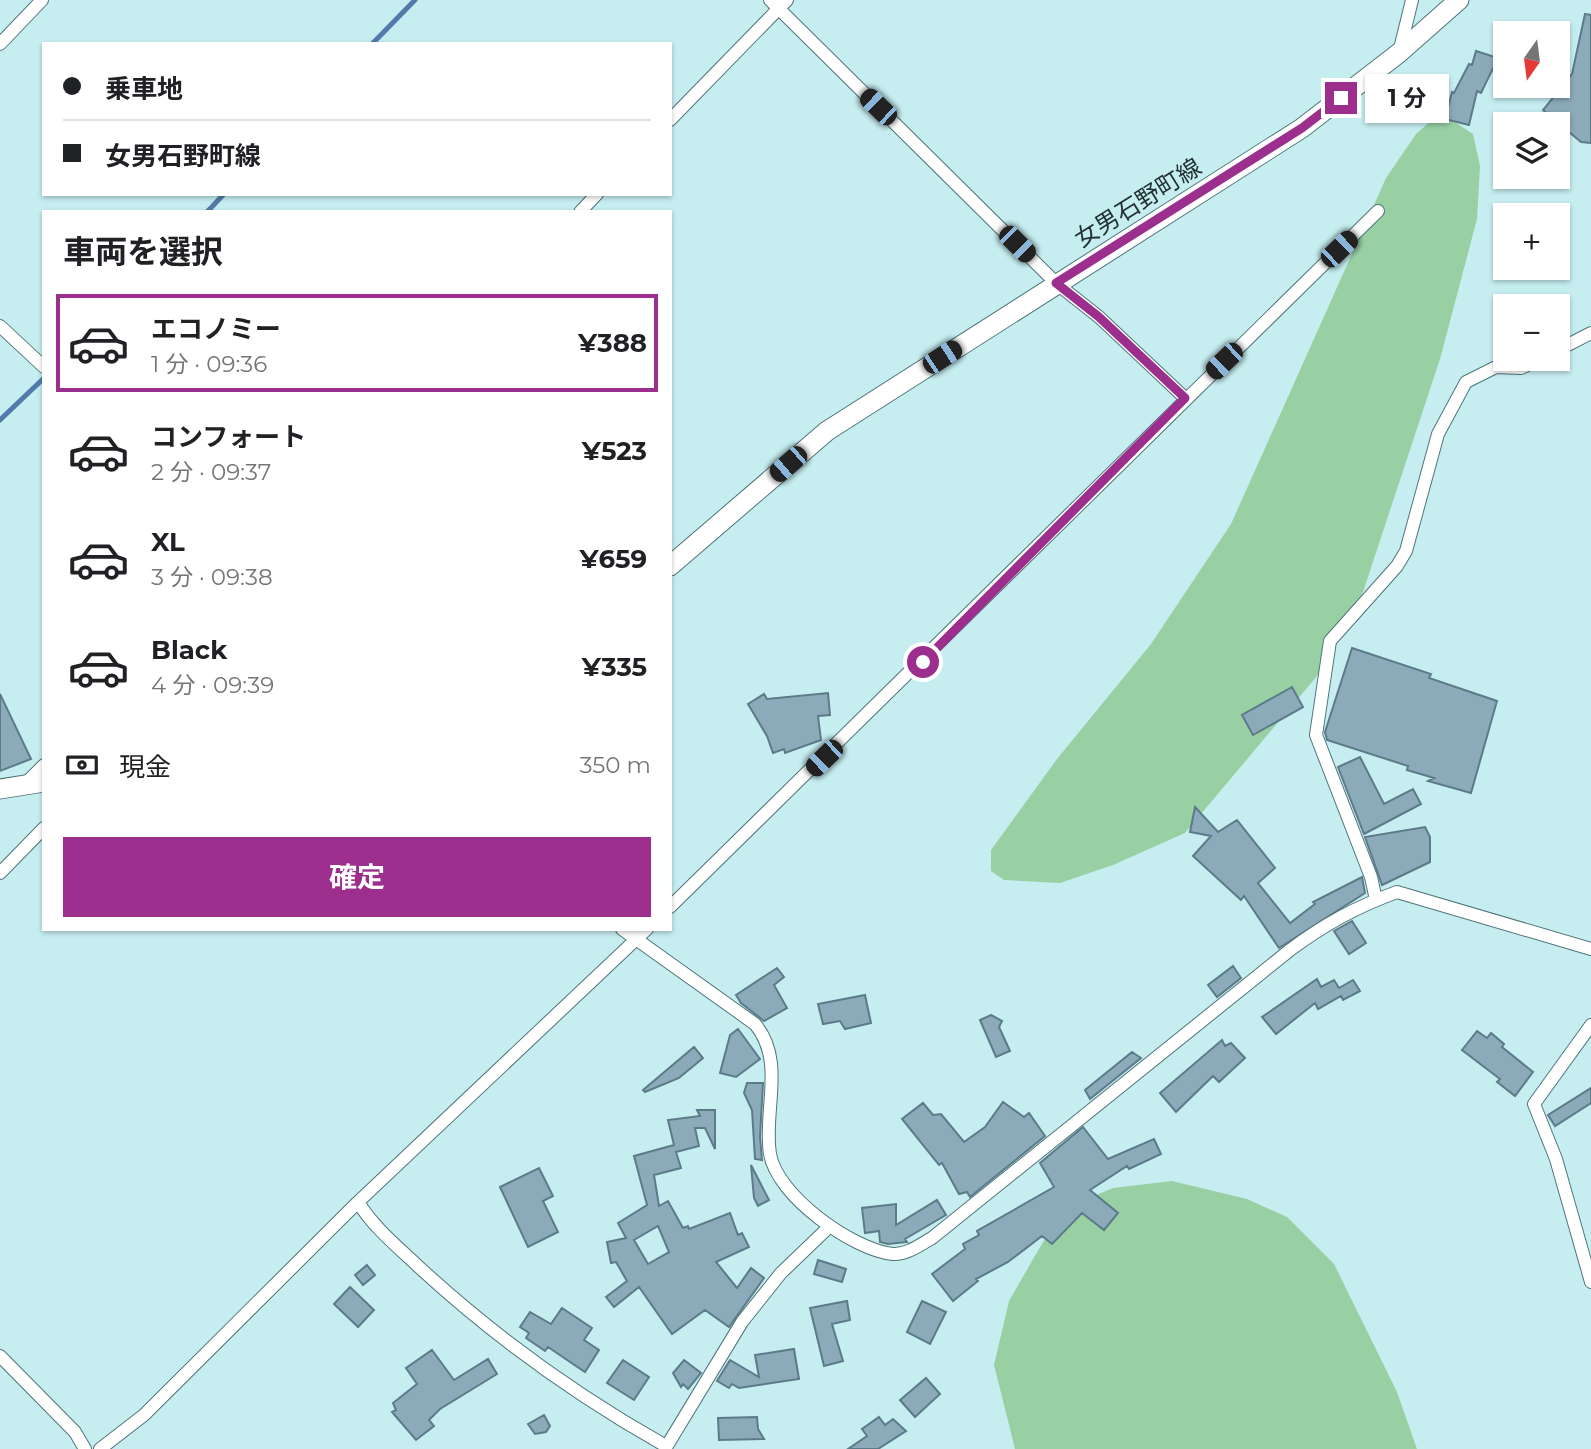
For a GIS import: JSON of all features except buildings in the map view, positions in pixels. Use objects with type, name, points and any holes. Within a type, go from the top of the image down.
[{"type":"main road","name":"女男石野町線","points":[[672,564],[827,430],[1302,128],[1399,53],[1459,0]]},
{"type":"main road","points":[[0,789],[34,783]]},
{"type":"street","points":[[0,44],[43,0]]},
{"type":"street","points":[[1399,53],[1412,0]]},
{"type":"street","points":[[672,118],[778,3],[1056,283],[1099,317],[1185,398]]},
{"type":"street","points":[[582,210],[595,196]]},
{"type":"street","points":[[672,905],[1378,211]]},
{"type":"street","points":[[0,326],[42,366]]},
{"type":"street","points":[[1570,344],[1591,333]]},
{"type":"street","points":[[1376,900],[1371,877],[1316,735],[1330,641],[1397,566],[1406,551],[1438,434],[1466,382],[1493,368]]},
{"type":"street","points":[[0,873],[42,830]]},
{"type":"street","points":[[625,931],[755,1024],[765,1037],[771,1056],[770,1153],[785,1186],[830,1226],[862,1246],[896,1255],[932,1238],[1290,950],[1332,920],[1376,900],[1397,891],[1591,949]]},
{"type":"street","points":[[100,1449],[144,1415],[358,1202],[645,931]]},
{"type":"street","points":[[1591,1025],[1534,1104],[1556,1159],[1591,1282]]},
{"type":"street","points":[[358,1202],[370,1221],[466,1310],[556,1378],[665,1448],[742,1322],[780,1273],[830,1226]]},
{"type":"street","points":[[0,1356],[75,1432],[85,1449]]},
{"type":"green space","points":[[1450,119],[1473,134],[1480,166],[1477,219],[1440,359],[1363,592],[1317,676],[1185,833],[1113,865],[1060,883],[1004,880],[991,871],[991,850],[1057,759],[1151,644],[1231,524],[1386,178],[1416,134],[1432,120]]},
{"type":"green space","points":[[1172,1181],[1247,1199],[1287,1217],[1334,1264],[1397,1392],[1417,1449],[1015,1449],[994,1365],[1009,1301],[1036,1254],[1063,1209],[1113,1188]]},
{"type":"waterway","points":[[374,42],[415,0]]},
{"type":"waterway","points":[[209,210],[222,196]]},
{"type":"waterway","points":[[0,420],[42,380]]},
{"type":"route","points":[[923,662],[1185,398],[1099,317],[1056,283],[1302,128],[1341,98]]}]
